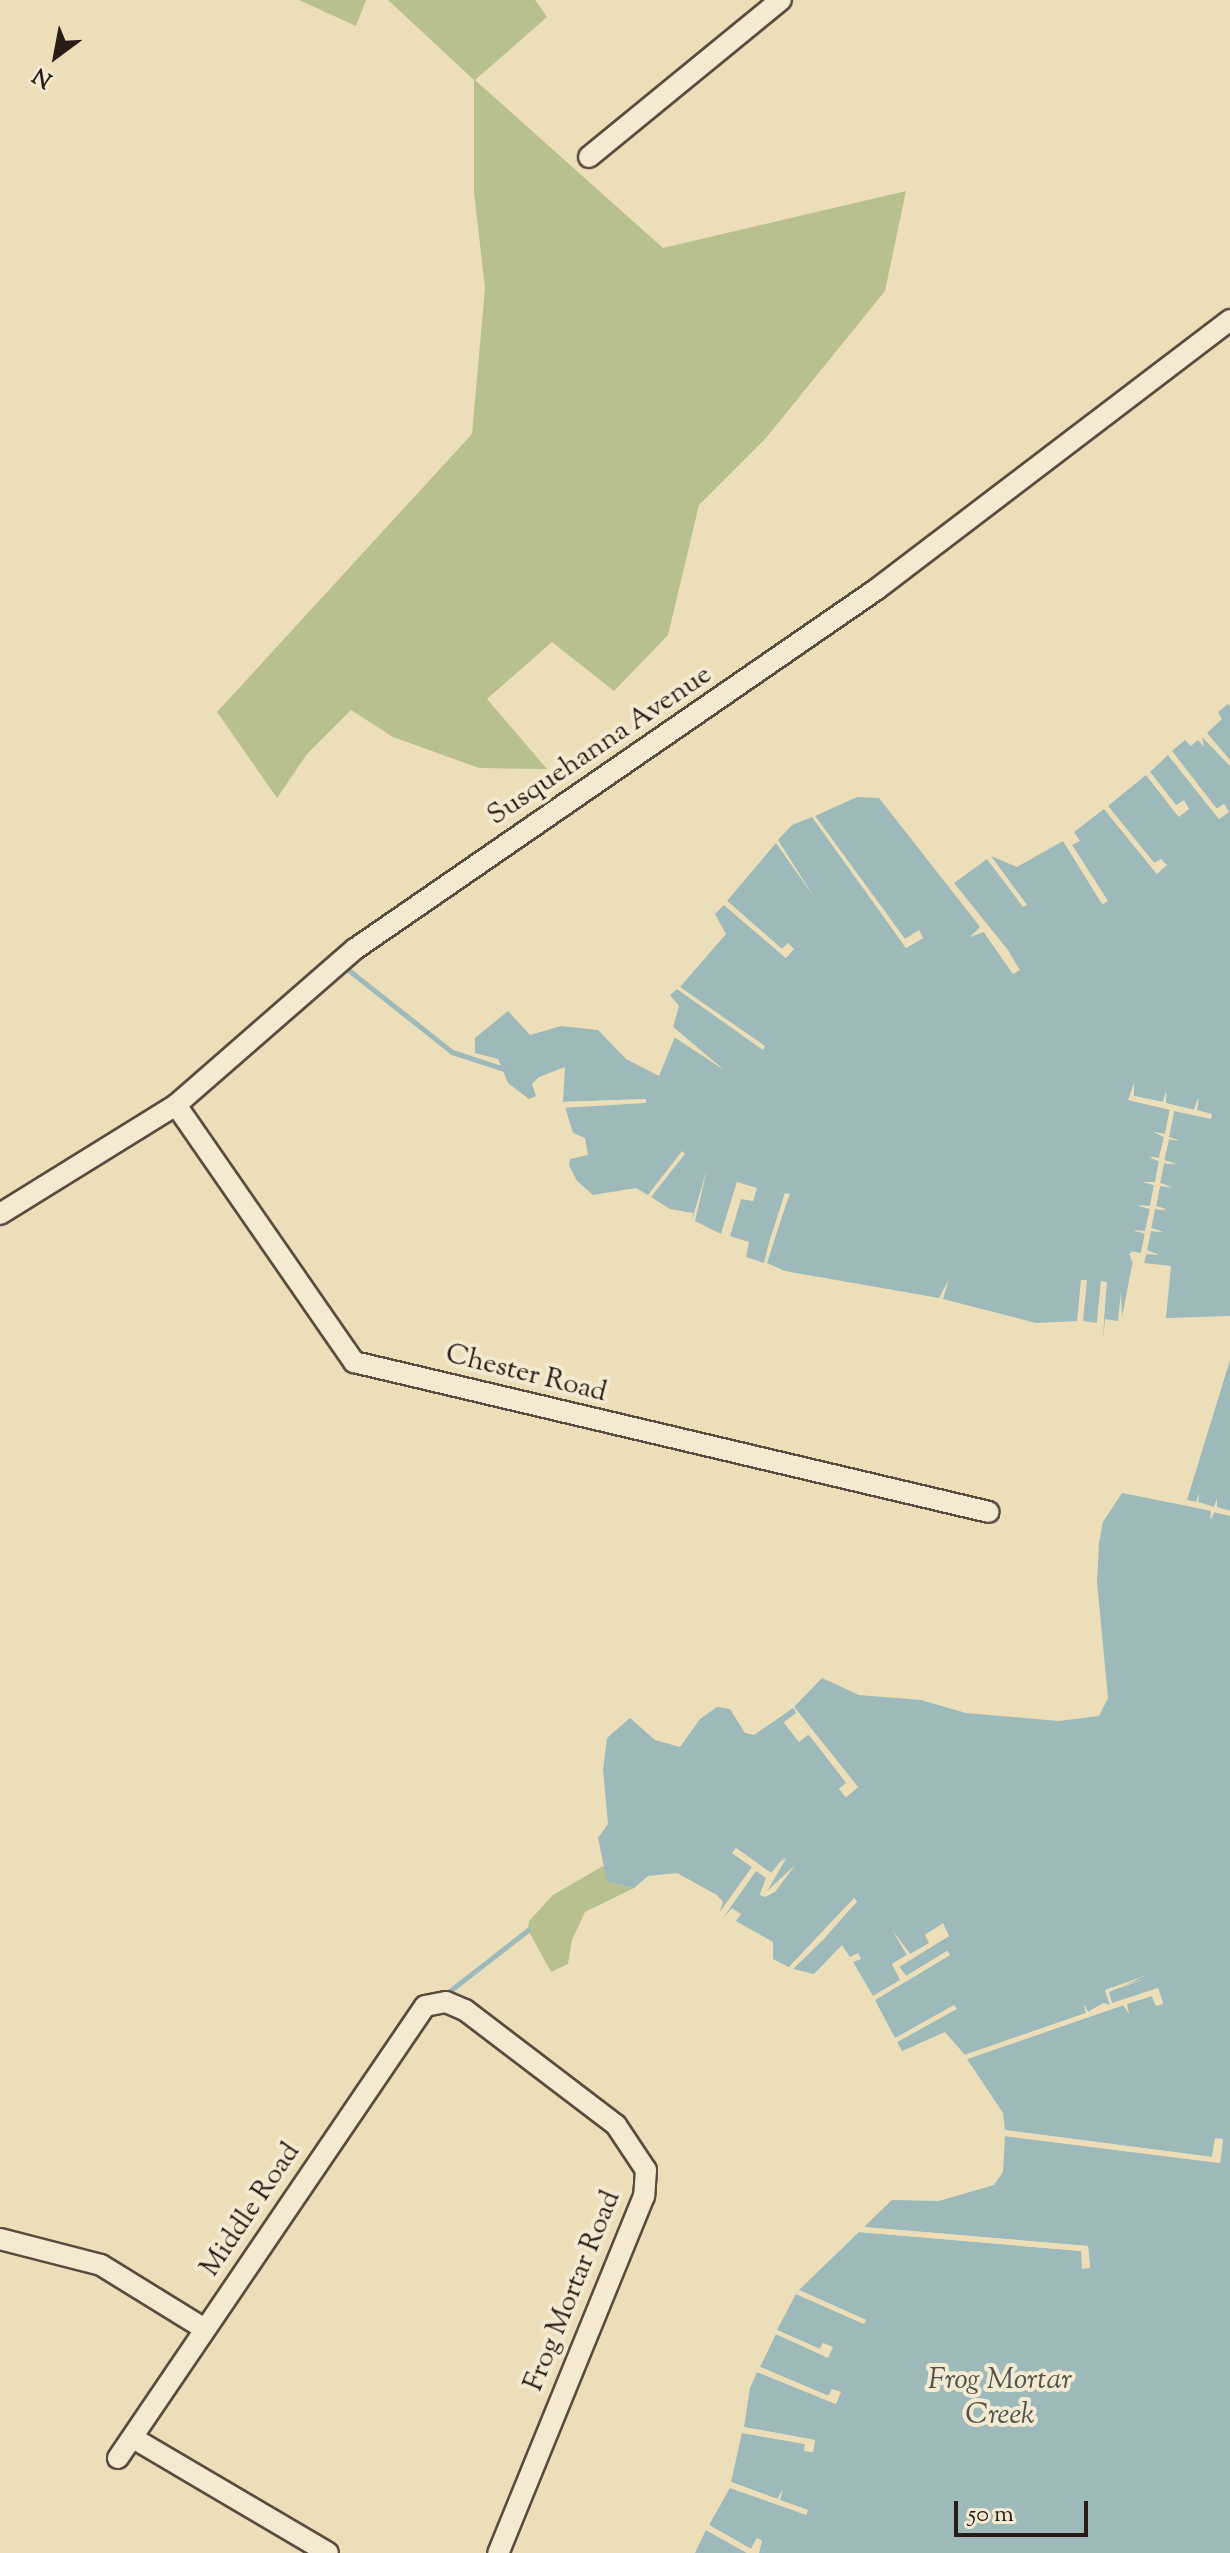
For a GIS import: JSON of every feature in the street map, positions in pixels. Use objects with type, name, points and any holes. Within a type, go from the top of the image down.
[{"type":"street","points":[[589,157],[781,0]]},
{"type":"street","name":"Susquehanna Avenue","points":[[0,1214],[176,1105],[355,949],[877,589],[1230,320]]},
{"type":"street","name":"Chester Road","points":[[176,1105],[354,1362],[989,1512]]},
{"type":"street","name":"Middle Road","points":[[118,2458],[203,2328],[425,2006],[437,2001]]},
{"type":"street","name":"Frog Mortar Road","points":[[437,2001],[465,2010],[616,2125],[646,2170],[644,2196],[498,2553]]},
{"type":"street","points":[[0,2239],[101,2265],[203,2328]]},
{"type":"street","points":[[133,2438],[328,2553]]},
{"type":"green space","points":[[299,0],[366,0],[356,26]]},
{"type":"green space","points":[[388,0],[535,0],[547,17],[475,80],[663,248],[906,191],[885,291],[766,438],[699,505],[668,635],[614,691],[552,642],[487,699],[547,769],[479,768],[393,737],[351,710],[307,754],[277,798],[217,712],[472,434],[485,288],[474,192],[474,80]]},
{"type":"green space","points":[[603,1866],[609,1871],[608,1882],[634,1888],[585,1912],[572,1940],[568,1964],[551,1972],[528,1930],[529,1921],[553,1895]]},
{"type":"water","points":[[1228,704],[1230,760],[1207,733],[1222,719],[1218,712]]},
{"type":"water","points":[[1202,737],[1230,766],[1230,1316],[1166,1318],[1171,1266],[1144,1263],[1146,1254],[1158,1254],[1147,1251],[1150,1231],[1163,1232],[1151,1228],[1155,1209],[1167,1209],[1156,1206],[1160,1185],[1172,1187],[1160,1183],[1164,1163],[1174,1165],[1164,1161],[1169,1139],[1179,1141],[1169,1137],[1174,1111],[1197,1110],[1199,1098],[1194,1110],[1165,1103],[1167,1093],[1163,1102],[1133,1096],[1133,1086],[1129,1100],[1170,1109],[1165,1134],[1154,1132],[1164,1137],[1159,1158],[1149,1158],[1159,1161],[1155,1183],[1143,1182],[1154,1185],[1150,1206],[1138,1206],[1150,1209],[1145,1231],[1134,1231],[1145,1233],[1141,1253],[1130,1251],[1134,1255],[1122,1317],[1121,1292],[1118,1321],[1105,1319],[1103,1341],[1106,1282],[1101,1282],[1097,1323],[1083,1321],[1087,1280],[1081,1280],[1077,1321],[1036,1323],[943,1299],[949,1279],[939,1298],[785,1271],[767,1263],[789,1195],[785,1193],[764,1263],[746,1257],[749,1242],[730,1236],[741,1198],[753,1201],[756,1188],[737,1183],[721,1234],[695,1221],[707,1169],[692,1220],[693,1213],[670,1209],[651,1197],[685,1154],[682,1151],[648,1195],[636,1188],[593,1195],[577,1181],[569,1165],[570,1159],[588,1155],[585,1138],[573,1133],[565,1107],[646,1099],[563,1102],[565,1067],[539,1077],[532,1084],[536,1096],[529,1099],[508,1083],[498,1059],[475,1053],[475,1038],[508,1011],[530,1035],[561,1026],[598,1030],[626,1059],[659,1076],[676,1034],[724,1070],[673,1027],[679,1006],[670,995],[677,989],[763,1049],[680,987],[726,934],[715,914],[724,905],[786,958],[794,949],[788,943],[782,949],[727,901],[776,843],[814,897],[778,840],[792,825],[812,817],[906,948],[923,938],[919,931],[905,939],[815,816],[857,797],[879,798],[981,928],[970,937],[983,931],[1013,974],[1019,969],[1008,950],[954,883],[987,859],[1024,907],[991,856],[1017,867],[1063,841],[1102,904],[1107,900],[1072,845],[1079,840],[1074,832],[1104,809],[1157,874],[1166,865],[1161,859],[1155,864],[1108,806],[1146,775],[1178,816],[1189,809],[1184,801],[1176,806],[1150,772],[1168,755],[1219,819],[1229,812],[1224,804],[1217,809],[1172,751],[1185,740],[1191,746],[1198,740],[1204,747]]},
{"type":"water","points":[[1230,1360],[1230,1511],[1217,1507],[1217,1500],[1214,1507],[1198,1502],[1199,1494],[1196,1502],[1187,1500]]},
{"type":"water","name":"Frog Mortar Creek","points":[[1122,1493],[1212,1511],[1212,1519],[1214,1512],[1230,1516],[1230,2553],[759,2553],[761,2540],[757,2538],[751,2549],[709,2525],[730,2488],[806,2514],[808,2510],[779,2500],[781,2490],[778,2499],[731,2482],[742,2433],[805,2444],[804,2451],[813,2452],[815,2440],[744,2427],[750,2388],[757,2372],[836,2404],[840,2392],[832,2389],[829,2396],[760,2367],[776,2334],[828,2357],[832,2347],[823,2343],[820,2349],[777,2330],[796,2294],[864,2324],[866,2320],[799,2290],[859,2232],[1081,2251],[1090,2268],[1088,2246],[864,2227],[892,2200],[939,2201],[994,2185],[1003,2172],[1005,2136],[1220,2163],[1223,2140],[1215,2139],[1212,2157],[1005,2130],[1003,2113],[967,2059],[1124,2005],[1129,2014],[1126,2004],[1152,1996],[1156,2006],[1163,2004],[1158,1988],[1112,2004],[1108,1992],[1148,1978],[1105,1991],[1110,2005],[1103,2003],[1088,2012],[1084,2005],[1086,2013],[965,2055],[945,2032],[902,2051],[897,2042],[956,2009],[895,2038],[875,2000],[950,1955],[947,1951],[906,1976],[899,1966],[949,1936],[943,1924],[926,1934],[930,1943],[910,1954],[893,1931],[907,1955],[892,1964],[901,1980],[873,1996],[853,1962],[861,1959],[858,1953],[850,1957],[842,1945],[814,1974],[793,1969],[857,1902],[854,1899],[789,1967],[773,1959],[773,1942],[736,1921],[741,1914],[732,1908],[722,1919],[756,1870],[767,1878],[760,1895],[765,1897],[775,1892],[795,1865],[765,1893],[785,1856],[771,1873],[736,1848],[732,1853],[752,1867],[720,1912],[723,1902],[717,1895],[677,1873],[648,1876],[634,1888],[607,1882],[598,1838],[608,1824],[603,1770],[607,1738],[630,1718],[655,1740],[680,1747],[700,1719],[717,1707],[730,1709],[745,1733],[754,1735],[793,1708],[797,1713],[784,1723],[799,1742],[808,1734],[847,1783],[839,1789],[846,1797],[858,1787],[794,1707],[822,1678],[859,1695],[921,1700],[966,1713],[1059,1721],[1099,1716],[1108,1698],[1097,1582],[1099,1543],[1103,1522]]},
{"type":"water","points":[[706,2530],[747,2553],[695,2553]]},
{"type":"pier","points":[[1172,751],[1216,809],[1224,804],[1229,812],[1219,819],[1168,755]]},
{"type":"pier","points":[[1150,772],[1176,805],[1184,800],[1189,809],[1179,817],[1146,775]]},
{"type":"pier","points":[[1108,806],[1154,863],[1161,859],[1167,865],[1157,874],[1104,809]]},
{"type":"pier","points":[[815,816],[905,939],[919,930],[923,938],[906,948]]},
{"type":"pier","points":[[1074,832],[1080,841],[1072,845],[1108,901],[1103,904],[1063,841],[1074,839]]},
{"type":"pier","points":[[991,856],[1027,905],[1023,907],[987,859]]},
{"type":"pier","points":[[954,883],[1020,970],[1013,974],[984,932],[970,937],[980,927],[950,885]]},
{"type":"pier","points":[[727,901],[782,949],[788,943],[794,949],[786,958],[724,905]]},
{"type":"pier","points":[[680,987],[765,1046],[763,1050],[677,989]]},
{"type":"pier","points":[[673,1027],[724,1070],[671,1035]]},
{"type":"pier","points":[[1134,1083],[1134,1096],[1163,1102],[1166,1091],[1166,1103],[1194,1110],[1198,1097],[1197,1110],[1212,1114],[1211,1119],[1174,1111],[1169,1137],[1180,1141],[1169,1139],[1164,1160],[1177,1164],[1164,1163],[1160,1183],[1172,1188],[1160,1186],[1156,1206],[1167,1211],[1155,1209],[1151,1228],[1163,1232],[1151,1231],[1147,1250],[1159,1255],[1146,1254],[1144,1263],[1138,1257],[1132,1262],[1129,1253],[1141,1253],[1145,1234],[1133,1230],[1145,1231],[1150,1209],[1138,1205],[1150,1206],[1154,1185],[1142,1182],[1155,1182],[1159,1161],[1149,1156],[1159,1158],[1164,1137],[1153,1132],[1165,1134],[1170,1110],[1128,1100]]},
{"type":"pier","points":[[646,1099],[646,1103],[561,1108],[559,1102]]},
{"type":"pier","points":[[737,1182],[757,1188],[753,1201],[741,1199],[730,1236],[737,1196],[750,1196],[752,1191],[739,1187],[721,1234]]},
{"type":"pier","points":[[785,1193],[790,1194],[764,1263],[770,1239]]},
{"type":"pier","points":[[1101,1281],[1107,1282],[1103,1327],[1097,1323]]},
{"type":"pier","points":[[1199,1493],[1198,1502],[1214,1507],[1217,1498],[1217,1507],[1230,1511],[1230,1516],[1214,1512],[1210,1520],[1211,1511],[1186,1505],[1187,1500],[1196,1502]]},
{"type":"pier","points":[[794,1707],[858,1787],[846,1797],[839,1789],[846,1783],[809,1734],[799,1742],[784,1722],[796,1713]]},
{"type":"pier","points":[[736,1848],[771,1873],[787,1857],[766,1893],[797,1866],[764,1897],[760,1894],[766,1878],[756,1871],[722,1919],[720,1912],[752,1867],[732,1853]]},
{"type":"pier","points":[[854,1898],[857,1901],[824,1939],[793,1969],[789,1967]]},
{"type":"pier","points":[[943,1923],[949,1936],[899,1967],[906,1976],[947,1951],[950,1955],[875,2000],[873,1996],[900,1980],[892,1964],[907,1955],[893,1931],[910,1954],[929,1943],[925,1935]]},
{"type":"pier","points":[[1147,1975],[1109,1992],[1112,2003],[1158,1988],[1163,2003],[1156,2006],[1152,1996],[1127,2004],[1129,2014],[1123,2005],[967,2059],[964,2055],[1086,2013],[1084,2004],[1088,2012],[1104,2003],[1110,2005],[1105,1990]]},
{"type":"pier","points":[[954,2005],[957,2009],[897,2042],[895,2038]]},
{"type":"pier","points":[[1005,2130],[1212,2157],[1215,2138],[1223,2139],[1220,2163],[1005,2136]]},
{"type":"pier","points":[[864,2227],[1088,2246],[1090,2268],[1082,2269],[1081,2251],[859,2232]]},
{"type":"pier","points":[[799,2290],[866,2320],[864,2324],[796,2294]]},
{"type":"pier","points":[[777,2330],[820,2349],[823,2343],[833,2347],[828,2358],[776,2334]]},
{"type":"pier","points":[[760,2367],[828,2396],[832,2389],[841,2392],[836,2404],[757,2372]]},
{"type":"pier","points":[[744,2427],[815,2440],[813,2452],[804,2451],[805,2444],[742,2433]]},
{"type":"pier","points":[[731,2482],[777,2499],[783,2490],[780,2500],[808,2510],[806,2515],[730,2488]]},
{"type":"pier","points":[[709,2525],[751,2549],[757,2538],[762,2541],[759,2553],[747,2553],[706,2530]]},
{"type":"waterway","name":"Frog Mortar Creek","points":[[346,968],[452,1052],[504,1069]]},
{"type":"waterway","points":[[447,1993],[528,1930]]}]
